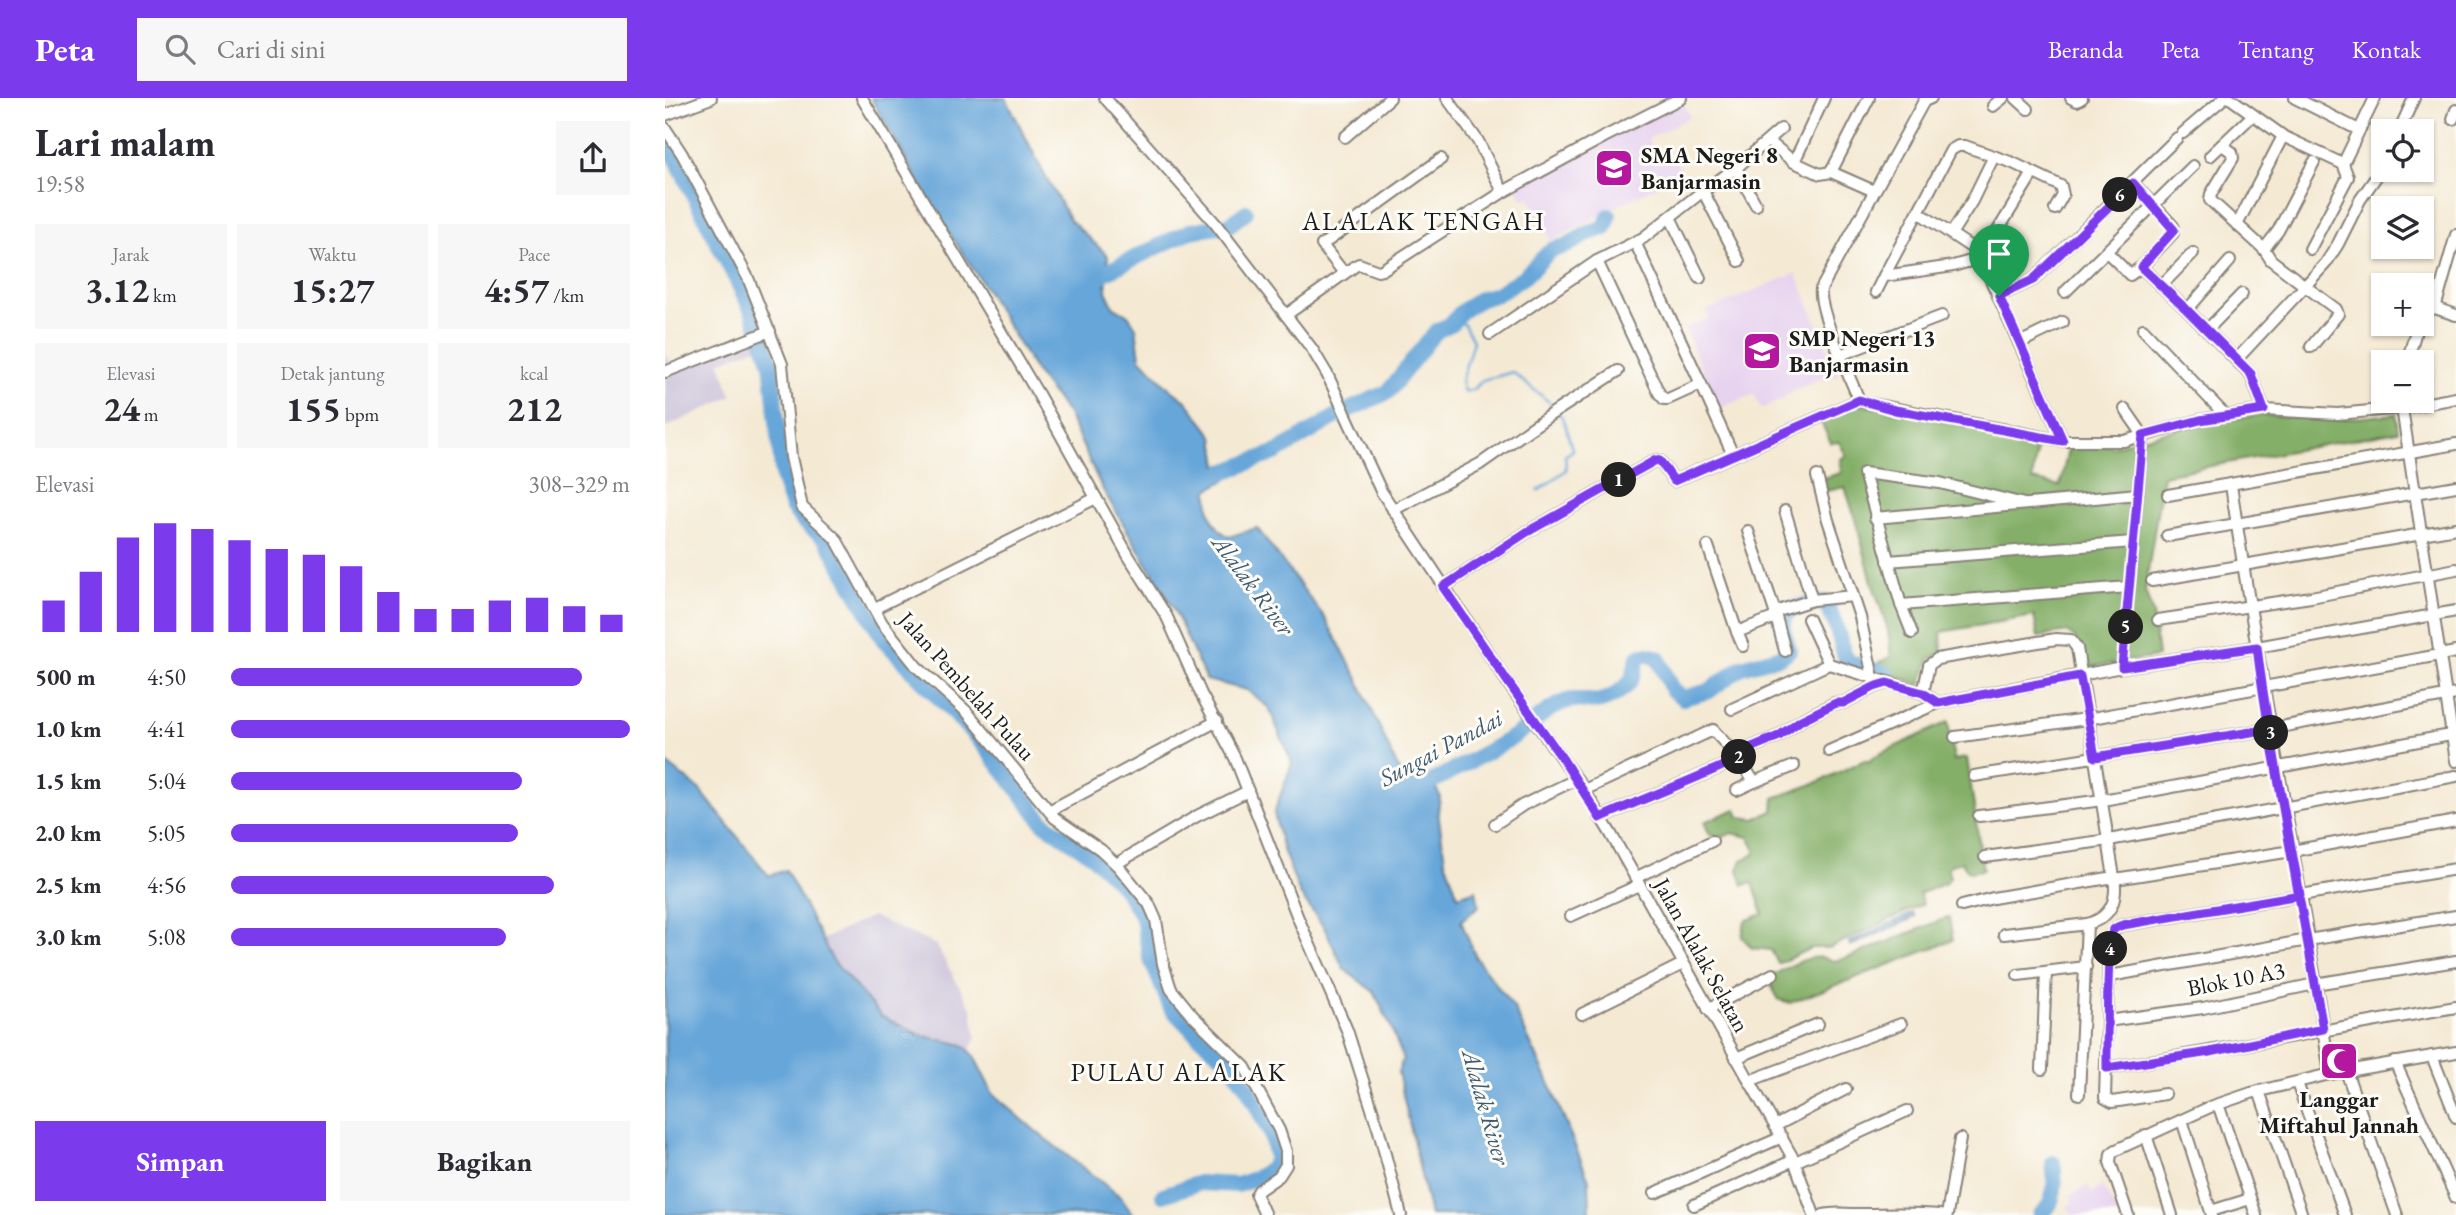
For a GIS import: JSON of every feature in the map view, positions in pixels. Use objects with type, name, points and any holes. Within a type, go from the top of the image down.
[{"type":"street","points":[[665,115],[711,98]]},
{"type":"street","points":[[862,98],[1038,394],[1128,555],[1167,617],[1248,791],[1298,918],[1347,1030],[1379,1131],[1401,1215]]},
{"type":"street","name":"Jalan Alalak Selatan","points":[[1105,98],[1217,226],[1312,349],[1344,409],[1381,491],[1443,587],[1584,790],[1795,1161],[1814,1215]]},
{"type":"street","points":[[1345,137],[1390,98]]},
{"type":"street","points":[[1447,98],[1478,141],[1503,192]]},
{"type":"street","points":[[1286,314],[1359,264],[1382,270],[1503,192],[1604,136],[1681,98]]},
{"type":"street","points":[[1794,162],[1824,98]]},
{"type":"street","points":[[1831,172],[1869,98]]},
{"type":"street","points":[[1993,106],[2003,98]]},
{"type":"street","points":[[2016,98],[2028,109]]},
{"type":"street","points":[[2071,98],[2077,101],[2082,98]]},
{"type":"street","points":[[1999,296],[2033,280],[2180,136],[2224,98]]},
{"type":"street","points":[[2229,98],[2244,102],[2252,116],[2283,136],[2238,225]]},
{"type":"street","points":[[2295,98],[2359,130]]},
{"type":"street","points":[[2310,249],[2347,180],[2343,164],[2375,98]]},
{"type":"street","points":[[2404,119],[2414,98]]},
{"type":"street","points":[[1859,400],[1840,355],[1820,296],[1821,289],[1925,99]]},
{"type":"street","points":[[2210,156],[2252,116]]},
{"type":"street","name":"Jalan Pembelah Pulau","points":[[665,128],[682,154],[748,278],[782,364],[791,457],[801,507],[836,539],[894,640],[917,667],[967,712],[1049,811],[1116,864],[1152,910],[1171,989],[1192,1015],[1245,1067],[1279,1130],[1286,1151],[1286,1165],[1279,1176],[1256,1195],[1265,1215]]},
{"type":"street","points":[[1490,334],[1597,261],[1635,242],[1736,168],[1781,128]]},
{"type":"street","points":[[2287,138],[2343,164]]},
{"type":"street","points":[[1768,141],[1794,162],[1820,174],[1831,172],[1874,191]]},
{"type":"street","points":[[2222,145],[2232,152],[2233,158],[2210,200],[2264,249],[2271,260],[2336,309],[2338,314],[2311,347]]},
{"type":"street","points":[[1876,292],[1954,148],[1965,146],[1994,156],[2061,186],[2063,195],[2056,209]]},
{"type":"street","points":[[1951,233],[1972,201],[1994,156]]},
{"type":"street","points":[[1344,273],[1322,244],[1441,159]]},
{"type":"street","points":[[2264,249],[2279,231],[2314,162]]},
{"type":"street","points":[[2065,292],[2193,166]]},
{"type":"street","points":[[1736,168],[1756,205]]},
{"type":"street","points":[[1884,276],[1953,266],[1975,252],[2033,173]]},
{"type":"street","points":[[2237,359],[2326,263],[2373,182]]},
{"type":"street","points":[[2107,252],[2128,274],[2133,274],[2174,230],[2133,183]]},
{"type":"street","points":[[1703,191],[1739,261]]},
{"type":"street","points":[[1918,212],[1975,252],[1999,296],[2063,441]]},
{"type":"street","points":[[1670,217],[1700,278]]},
{"type":"street","points":[[2456,235],[2435,308],[2456,315]]},
{"type":"street","points":[[1635,242],[1733,455]]},
{"type":"street","points":[[2161,286],[2193,253]]},
{"type":"street","points":[[1597,261],[1664,399],[1701,384]]},
{"type":"street","points":[[2187,310],[2230,261]]},
{"type":"street","points":[[2141,267],[2251,374],[2264,410]]},
{"type":"street","points":[[2207,330],[2242,294]]},
{"type":"street","points":[[1840,355],[1942,316]]},
{"type":"street","points":[[2019,343],[2063,322]]},
{"type":"street","points":[[2143,329],[2225,415]]},
{"type":"street","points":[[665,372],[770,331]]},
{"type":"street","points":[[1393,510],[1480,464],[1618,371]]},
{"type":"street","points":[[2434,401],[2456,398]]},
{"type":"street","points":[[1443,587],[1527,532],[1656,460],[1660,461],[1674,481],[1859,400],[1895,410],[2063,441],[2114,443],[2225,415],[2264,410],[2338,414],[2371,410]]},
{"type":"street","points":[[2122,667],[2143,435],[2125,409]]},
{"type":"street","points":[[2399,413],[2415,493],[2439,655],[2451,694],[2456,761]]},
{"type":"street","points":[[2168,495],[2456,444]]},
{"type":"street","points":[[1912,633],[1901,605],[1864,473],[1940,483],[2024,504]]},
{"type":"street","points":[[1817,476],[1828,520],[1853,596],[1873,675]]},
{"type":"street","points":[[2231,485],[2262,686],[2330,1074]]},
{"type":"street","points":[[2167,536],[2456,486]]},
{"type":"street","points":[[1875,518],[2138,494]]},
{"type":"street","points":[[875,608],[1097,499]]},
{"type":"street","points":[[1784,511],[1812,600]]},
{"type":"street","points":[[2152,581],[2456,528]]},
{"type":"street","points":[[1748,531],[1785,651]]},
{"type":"street","points":[[1888,561],[2133,542]]},
{"type":"street","points":[[1708,546],[1743,646]]},
{"type":"street","points":[[2158,620],[2356,589],[2456,569]]},
{"type":"street","points":[[1901,605],[2129,587]]},
{"type":"street","points":[[1738,632],[1812,600],[1853,596]]},
{"type":"street","points":[[1829,751],[1938,703],[2122,667],[2257,647],[2456,611]]},
{"type":"street","points":[[1808,618],[1829,664]]},
{"type":"street","points":[[1923,693],[1929,665],[1937,659],[2066,638],[2077,648],[2109,840],[2114,878],[2113,906],[2102,917],[2087,924],[2004,934]]},
{"type":"street","points":[[1955,737],[2087,719],[2456,652]]},
{"type":"street","points":[[1732,709],[1829,664],[1873,675],[1887,683],[1923,693],[1938,703]]},
{"type":"street","points":[[1600,818],[1673,786],[1701,777],[1779,736],[1801,720],[1836,703],[1849,700],[1873,675]]},
{"type":"street","points":[[1974,776],[2270,729],[2451,694]]},
{"type":"street","points":[[1049,811],[1217,721]]},
{"type":"street","points":[[1584,790],[1713,730],[1738,756],[1754,782]]},
{"type":"street","points":[[1979,816],[2103,800],[2454,734]]},
{"type":"street","points":[[1737,790],[1794,766]]},
{"type":"street","points":[[1985,857],[2109,840],[2456,776]]},
{"type":"street","points":[[1495,824],[1523,805],[1577,779]]},
{"type":"street","points":[[1116,864],[1197,816],[1248,791]]},
{"type":"street","points":[[1962,906],[1993,898],[2292,851],[2456,821]]},
{"type":"street","points":[[1571,916],[1712,841]]},
{"type":"street","points":[[2165,1094],[2109,1101],[2105,1098],[2112,932],[2118,926],[2456,869]]},
{"type":"street","points":[[2110,976],[2456,916]]},
{"type":"street","points":[[2079,1094],[2087,924]]},
{"type":"street","name":"Blok 10 A3","points":[[2107,1021],[2203,1008],[2315,984],[2456,961]]},
{"type":"street","points":[[1582,1014],[1683,964]]},
{"type":"street","points":[[2018,975],[2086,967]]},
{"type":"street","points":[[2042,1069],[2046,972]]},
{"type":"street","points":[[1709,1009],[1773,974]]},
{"type":"street","points":[[2107,1068],[2456,1007]]},
{"type":"street","points":[[1735,1058],[1818,1024]]},
{"type":"street","points":[[1749,1081],[1901,1024]]},
{"type":"street","points":[[2128,1215],[2109,1157],[2116,1150],[2218,1104],[2259,1091],[2330,1074],[2456,1052]]},
{"type":"street","points":[[2433,1056],[2456,1117]]},
{"type":"street","points":[[2395,1062],[2456,1198]]},
{"type":"street","points":[[2346,1071],[2397,1215]]},
{"type":"street","points":[[2297,1083],[2345,1215]]},
{"type":"street","points":[[1775,1126],[1846,1089]]},
{"type":"street","points":[[2259,1091],[2302,1215]]},
{"type":"street","points":[[2218,1104],[2256,1215]]},
{"type":"street","points":[[1694,1205],[1907,1111]]},
{"type":"street","points":[[2182,1120],[2211,1213],[2250,1199]]},
{"type":"street","points":[[2147,1135],[2172,1215]]},
{"type":"street","points":[[1654,1193],[1782,1137]]},
{"type":"street","points":[[1947,1215],[1960,1139]]},
{"type":"street","points":[[1823,1215],[1837,1212],[1917,1212],[1940,1215]]},
{"type":"shaded area","name":"SMA Negeri 8 Banjarmasin","points":[[1681,98],[1690,117],[1648,139],[1660,163],[1674,156],[1682,173],[1551,241],[1529,197],[1523,200],[1515,185]]},
{"type":"shaded area","name":"SMP Negeri 13 Banjarmasin","points":[[1796,273],[1839,375],[1823,381],[1821,378],[1761,409],[1754,394],[1718,409],[1685,328],[1709,318],[1706,311]]},
{"type":"shaded area","points":[[755,331],[762,346],[719,362],[732,396],[665,428],[665,354],[671,364]]},
{"type":"shaded area","points":[[872,916],[936,945],[972,1009],[976,1038],[964,1063],[931,1079],[817,942]]},
{"type":"shaded area","points":[[2088,1185],[2092,1192],[2102,1186],[2118,1215],[2072,1215],[2067,1206],[2072,1203],[2070,1196]]},
{"type":"green space","points":[[1857,404],[2038,441],[2032,480],[2060,486],[2069,445],[2113,446],[2199,423],[2264,415],[2332,420],[2396,414],[2398,431],[2163,475],[2145,591],[2153,614],[2158,657],[2082,668],[2076,639],[2067,632],[2038,637],[2034,616],[1941,632],[1942,652],[1930,659],[1920,685],[1881,670],[1877,664],[1890,657],[1887,626],[1845,487],[1826,491],[1823,478],[1841,473],[1840,460],[1846,455],[1839,442],[1831,443],[1820,420]]},
{"type":"green space","points":[[1948,722],[1954,760],[1967,758],[1983,870],[1969,872],[1961,861],[1947,867],[1950,877],[1946,883],[1919,894],[1923,904],[1829,948],[1811,948],[1778,964],[1771,950],[1752,948],[1742,937],[1745,921],[1763,914],[1753,883],[1743,885],[1738,870],[1742,860],[1755,854],[1754,845],[1749,837],[1732,833],[1722,837],[1710,835],[1704,822],[1736,809],[1739,817],[1755,819],[1773,811],[1774,798],[1816,783],[1865,760],[1868,762],[1875,756]]},
{"type":"green space","points":[[1949,917],[1953,940],[1790,1003],[1779,1000],[1767,978],[1808,959],[1817,957],[1833,961],[1847,958]]},
{"type":"water","name":"Alalak River","points":[[871,98],[1006,98],[1070,220],[1108,256],[1106,291],[1113,306],[1128,315],[1136,327],[1140,358],[1170,389],[1186,401],[1214,437],[1218,466],[1237,462],[1239,472],[1208,490],[1214,522],[1229,537],[1257,528],[1325,618],[1357,677],[1400,773],[1432,781],[1440,796],[1438,812],[1445,860],[1458,896],[1476,890],[1479,906],[1461,921],[1476,958],[1514,1008],[1551,1087],[1589,1180],[1590,1215],[1430,1215],[1398,1072],[1403,1059],[1391,1027],[1374,992],[1344,969],[1325,929],[1300,894],[1282,847],[1274,813],[1292,763],[1269,708],[1247,690],[1206,680],[1174,609],[1102,488],[1068,414],[1037,374],[935,211]]},
{"type":"water","points":[[665,762],[700,790],[769,876],[786,870],[833,961],[881,1016],[920,1035],[963,1045],[973,1054],[993,1094],[1038,1133],[1122,1198],[1133,1215],[665,1215]]},
{"type":"water","points":[[1913,913],[1915,917],[1850,946],[1849,942]]},
{"type":"waterway","points":[[665,138],[753,313],[771,363],[783,480],[792,507],[803,521],[826,539],[883,639],[982,743],[1044,823],[1092,855],[1126,890],[1143,918],[1150,957],[1171,1008],[1194,1032],[1228,1060],[1248,1089],[1271,1135],[1276,1158],[1272,1169],[1256,1178],[1238,1185],[1199,1183],[1163,1195]]},
{"type":"waterway","points":[[1091,282],[1190,231],[1229,225],[1246,212]]},
{"type":"waterway","points":[[1219,474],[1277,452],[1340,414],[1388,392],[1437,331],[1452,323],[1461,312],[1480,299],[1497,294],[1525,276],[1551,250],[1605,228],[1609,216]]},
{"type":"waterway","points":[[1452,323],[1463,323],[1473,341],[1461,382],[1464,392],[1474,389],[1483,380],[1513,372],[1555,408]]},
{"type":"waterway","points":[[1538,491],[1566,470],[1565,456],[1573,450],[1559,413]]},
{"type":"waterway","name":"Sungai Pandai","points":[[1413,791],[1513,737],[1562,703],[1575,700],[1592,702],[1613,696],[1631,681],[1641,655],[1658,658],[1672,690],[1683,698],[1709,691],[1742,667],[1782,656],[1789,650],[1783,629],[1784,618],[1787,613],[1802,606],[1825,602],[1835,623],[1845,657],[1850,662],[1887,674]]},
{"type":"waterway","points":[[2040,1215],[2049,1205],[2054,1192],[2053,1163]]},
{"type":"place","name":"SMA Negeri 8 Banjarmasin","points":[[1614,168]]},
{"type":"place","name":"SMP Negeri 13 Banjarmasin","points":[[1762,351]]},
{"type":"place","name":"Langgar Miftahul Jannah","points":[[2339,1061]]},
{"type":"district","name":"ALALAK TENGAH","points":[[1424,221]]},
{"type":"district","name":"PULAU ALALAK","points":[[1179,1072]]},
{"type":"route","points":[[1999,296],[2029,284],[2133,183],[2174,230],[2141,267],[2251,374],[2264,410],[2200,420],[2143,435],[2122,667],[2257,647],[2300,895],[2123,925],[2114,929],[2109,952],[2107,1068],[2210,1052],[2323,1029],[2300,895],[2276,768],[2270,729],[2095,757],[2080,676],[1958,697],[1938,703],[1923,693],[1887,683],[1801,720],[1779,736],[1735,754],[1740,758],[1701,777],[1673,786],[1600,818],[1584,790],[1443,587],[1527,532],[1656,460],[1660,461],[1674,481],[1859,400],[1895,410],[1957,419],[2063,441],[1999,296]]}]
